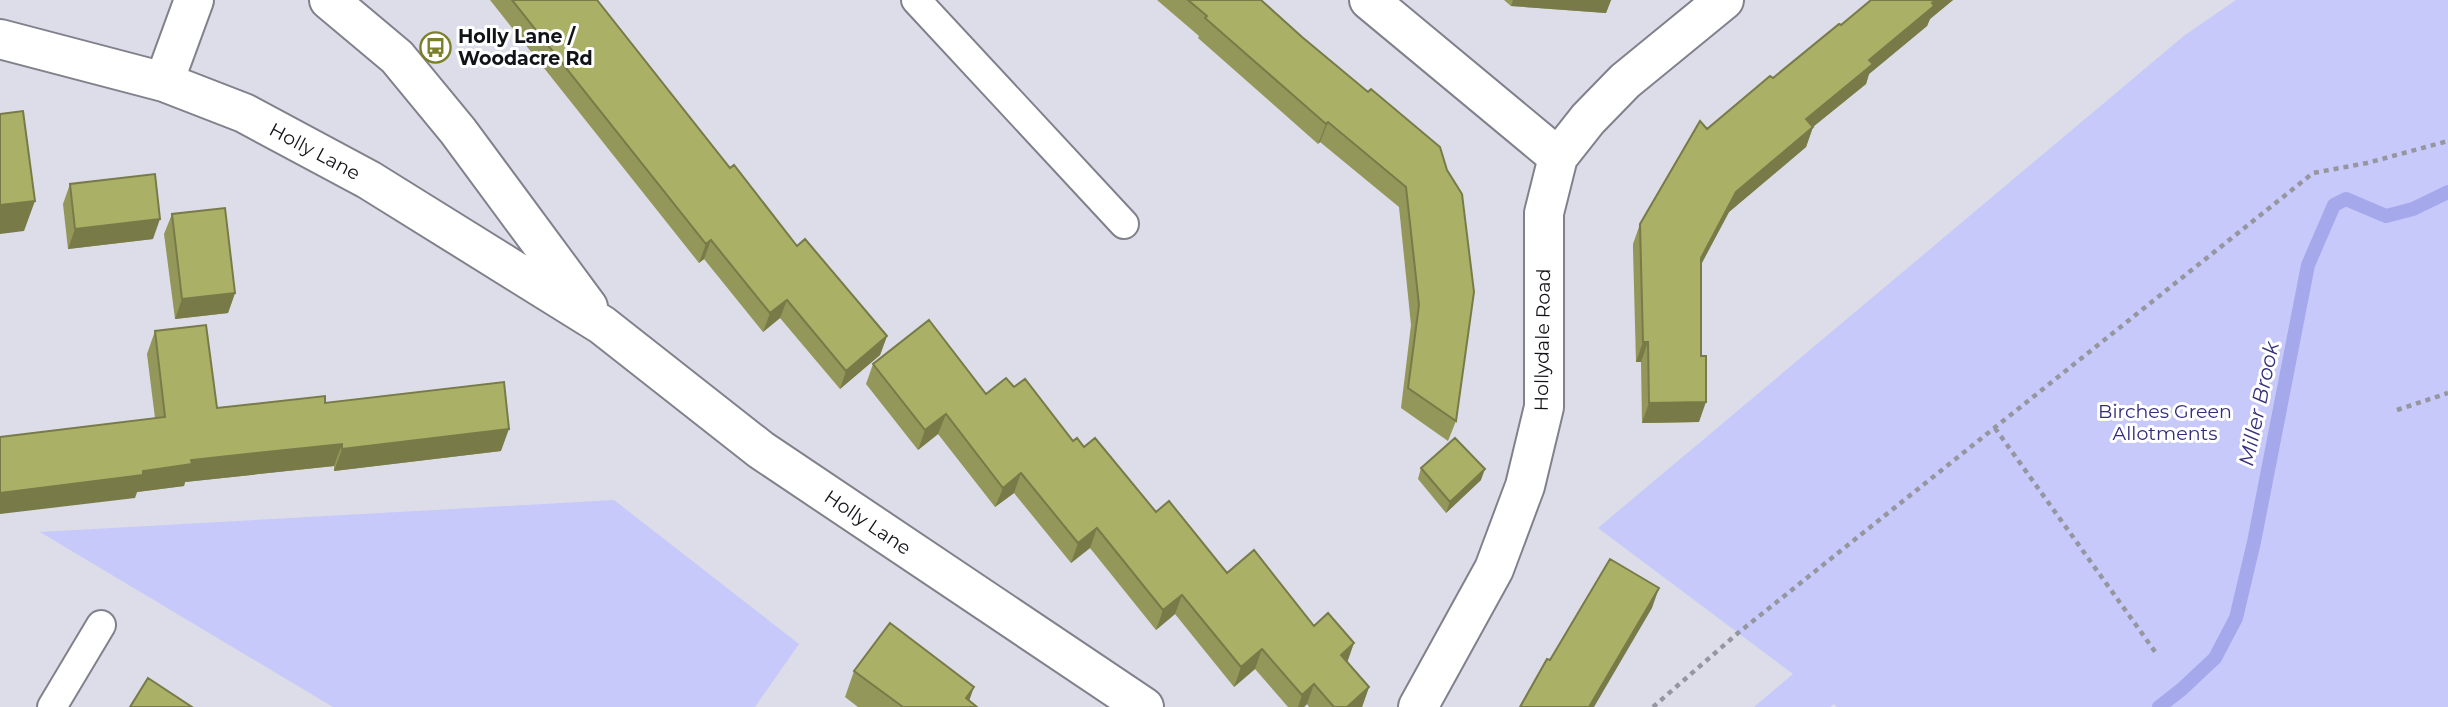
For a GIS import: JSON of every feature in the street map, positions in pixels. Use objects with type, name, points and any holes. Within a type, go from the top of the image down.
[{"type":"street","points":[[164,82],[194,0]]},
{"type":"street","name":"Holly Lane","points":[[329,0],[397,57],[458,131],[602,325]]},
{"type":"street","points":[[1368,0],[1558,157]]},
{"type":"street","name":"Hollydale Road","points":[[1418,707],[1494,569],[1525,486],[1544,407],[1544,213],[1558,157],[1588,119],[1625,81],[1724,0]]},
{"type":"street","name":"Holly Lane","points":[[0,38],[164,82],[244,113],[369,180],[602,325],[761,450],[1144,707]]},
{"type":"lane","points":[[916,0],[1124,224]]},
{"type":"lane","points":[[52,707],[100,625]]},
{"type":"path","points":[[1653,707],[1738,633],[2313,173],[2367,163],[2448,141]]},
{"type":"path","points":[[2397,410],[2448,393]]},
{"type":"path","points":[[1995,428],[2156,653]]},
{"type":"green space","name":"Birches Green Allotments","points":[[2236,0],[2448,0],[2448,707],[1837,707],[1834,704],[1830,707],[1754,707],[1793,674],[1598,528],[2185,35]]},
{"type":"green space","points":[[614,500],[799,644],[755,707],[333,707],[40,532]]},
{"type":"building","points":[[512,0],[597,0],[730,168],[734,165],[797,246],[805,239],[887,336],[846,371],[787,300],[770,313],[711,240],[706,244]]},
{"type":"building","points":[[1188,0],[1261,0],[1368,92],[1371,89],[1440,147],[1447,170],[1462,194],[1474,292],[1456,421],[1408,388],[1419,305],[1406,187],[1328,122],[1326,124]]},
{"type":"building","points":[[1871,0],[1936,0],[1932,3],[1934,6],[1869,60],[1873,64],[1806,119],[1813,127],[1736,192],[1701,258],[1701,356],[1706,356],[1706,402],[1649,403],[1648,342],[1643,342],[1640,224],[1700,121],[1707,129],[1770,76],[1773,78]]},
{"type":"building","points":[[23,111],[35,201],[0,205],[0,114]]},
{"type":"building","points":[[155,174],[160,219],[75,229],[70,184]]},
{"type":"building","points":[[225,208],[235,293],[182,299],[172,214]]},
{"type":"building","points":[[929,320],[986,394],[1006,378],[1014,387],[1025,379],[1073,441],[1077,438],[1084,447],[1095,438],[1156,512],[1169,501],[1227,573],[1254,550],[1314,626],[1328,613],[1354,643],[1341,655],[1369,687],[1347,707],[1334,707],[1314,684],[1302,695],[1262,649],[1241,667],[1182,595],[1163,610],[1097,528],[1078,543],[1021,473],[1003,488],[946,414],[925,430],[873,364]]},
{"type":"building","points":[[206,325],[217,408],[325,396],[325,403],[504,382],[509,429],[342,449],[342,444],[191,460],[192,464],[143,471],[143,475],[0,493],[0,437],[165,417],[155,331]]},
{"type":"building","points":[[1455,438],[1485,469],[1450,502],[1421,468]]},
{"type":"building","points":[[1610,559],[1659,588],[1589,707],[1520,707],[1547,659],[1550,660]]},
{"type":"building","points":[[890,623],[974,687],[966,698],[977,707],[903,707],[854,671]]},
{"type":"building","points":[[148,678],[192,707],[130,707]]},
{"type":"waterway","name":"Miller Brook","points":[[2159,707],[2215,658],[2236,618],[2254,542],[2308,265],[2334,205],[2346,199],[2386,216],[2413,209],[2448,192]]},
{"type":"place","name":"Holly Lane / Woodacre Rd","points":[[435,47]]}]
